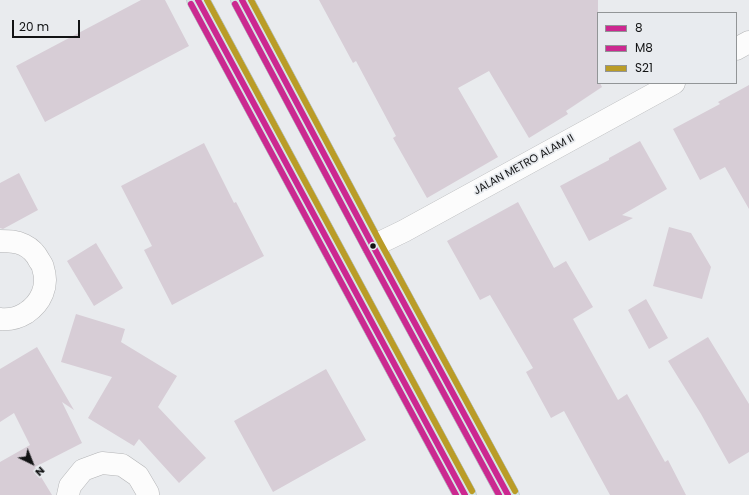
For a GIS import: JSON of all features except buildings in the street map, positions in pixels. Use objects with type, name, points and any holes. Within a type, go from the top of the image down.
[{"type":"highway","points":[[198,0],[465,495]]},
{"type":"highway","points":[[242,0],[508,495]]},
{"type":"street","points":[[737,48],[749,42]]},
{"type":"street","name":"JALAN METRO ALAM II","points":[[373,246],[411,227],[672,84]]},
{"type":"street","points":[[0,241],[11,241],[25,245],[36,255],[43,268],[45,282],[42,296],[33,308],[21,317],[7,320],[0,319]]},
{"type":"street","points":[[68,495],[70,486],[83,470],[102,462],[122,465],[138,476],[148,495]]},
{"type":"transit line","name":"8","points":[[198,0],[465,495]]},
{"type":"transit line","name":"S21","points":[[207,0],[472,491]]},
{"type":"transit line","name":"8","points":[[242,0],[508,495]]},
{"type":"transit line","name":"S21","points":[[251,0],[515,491]]},
{"type":"transit line","name":"M8","points":[[191,4],[456,495]]},
{"type":"transit line","name":"M8","points":[[235,4],[499,495]]}]
